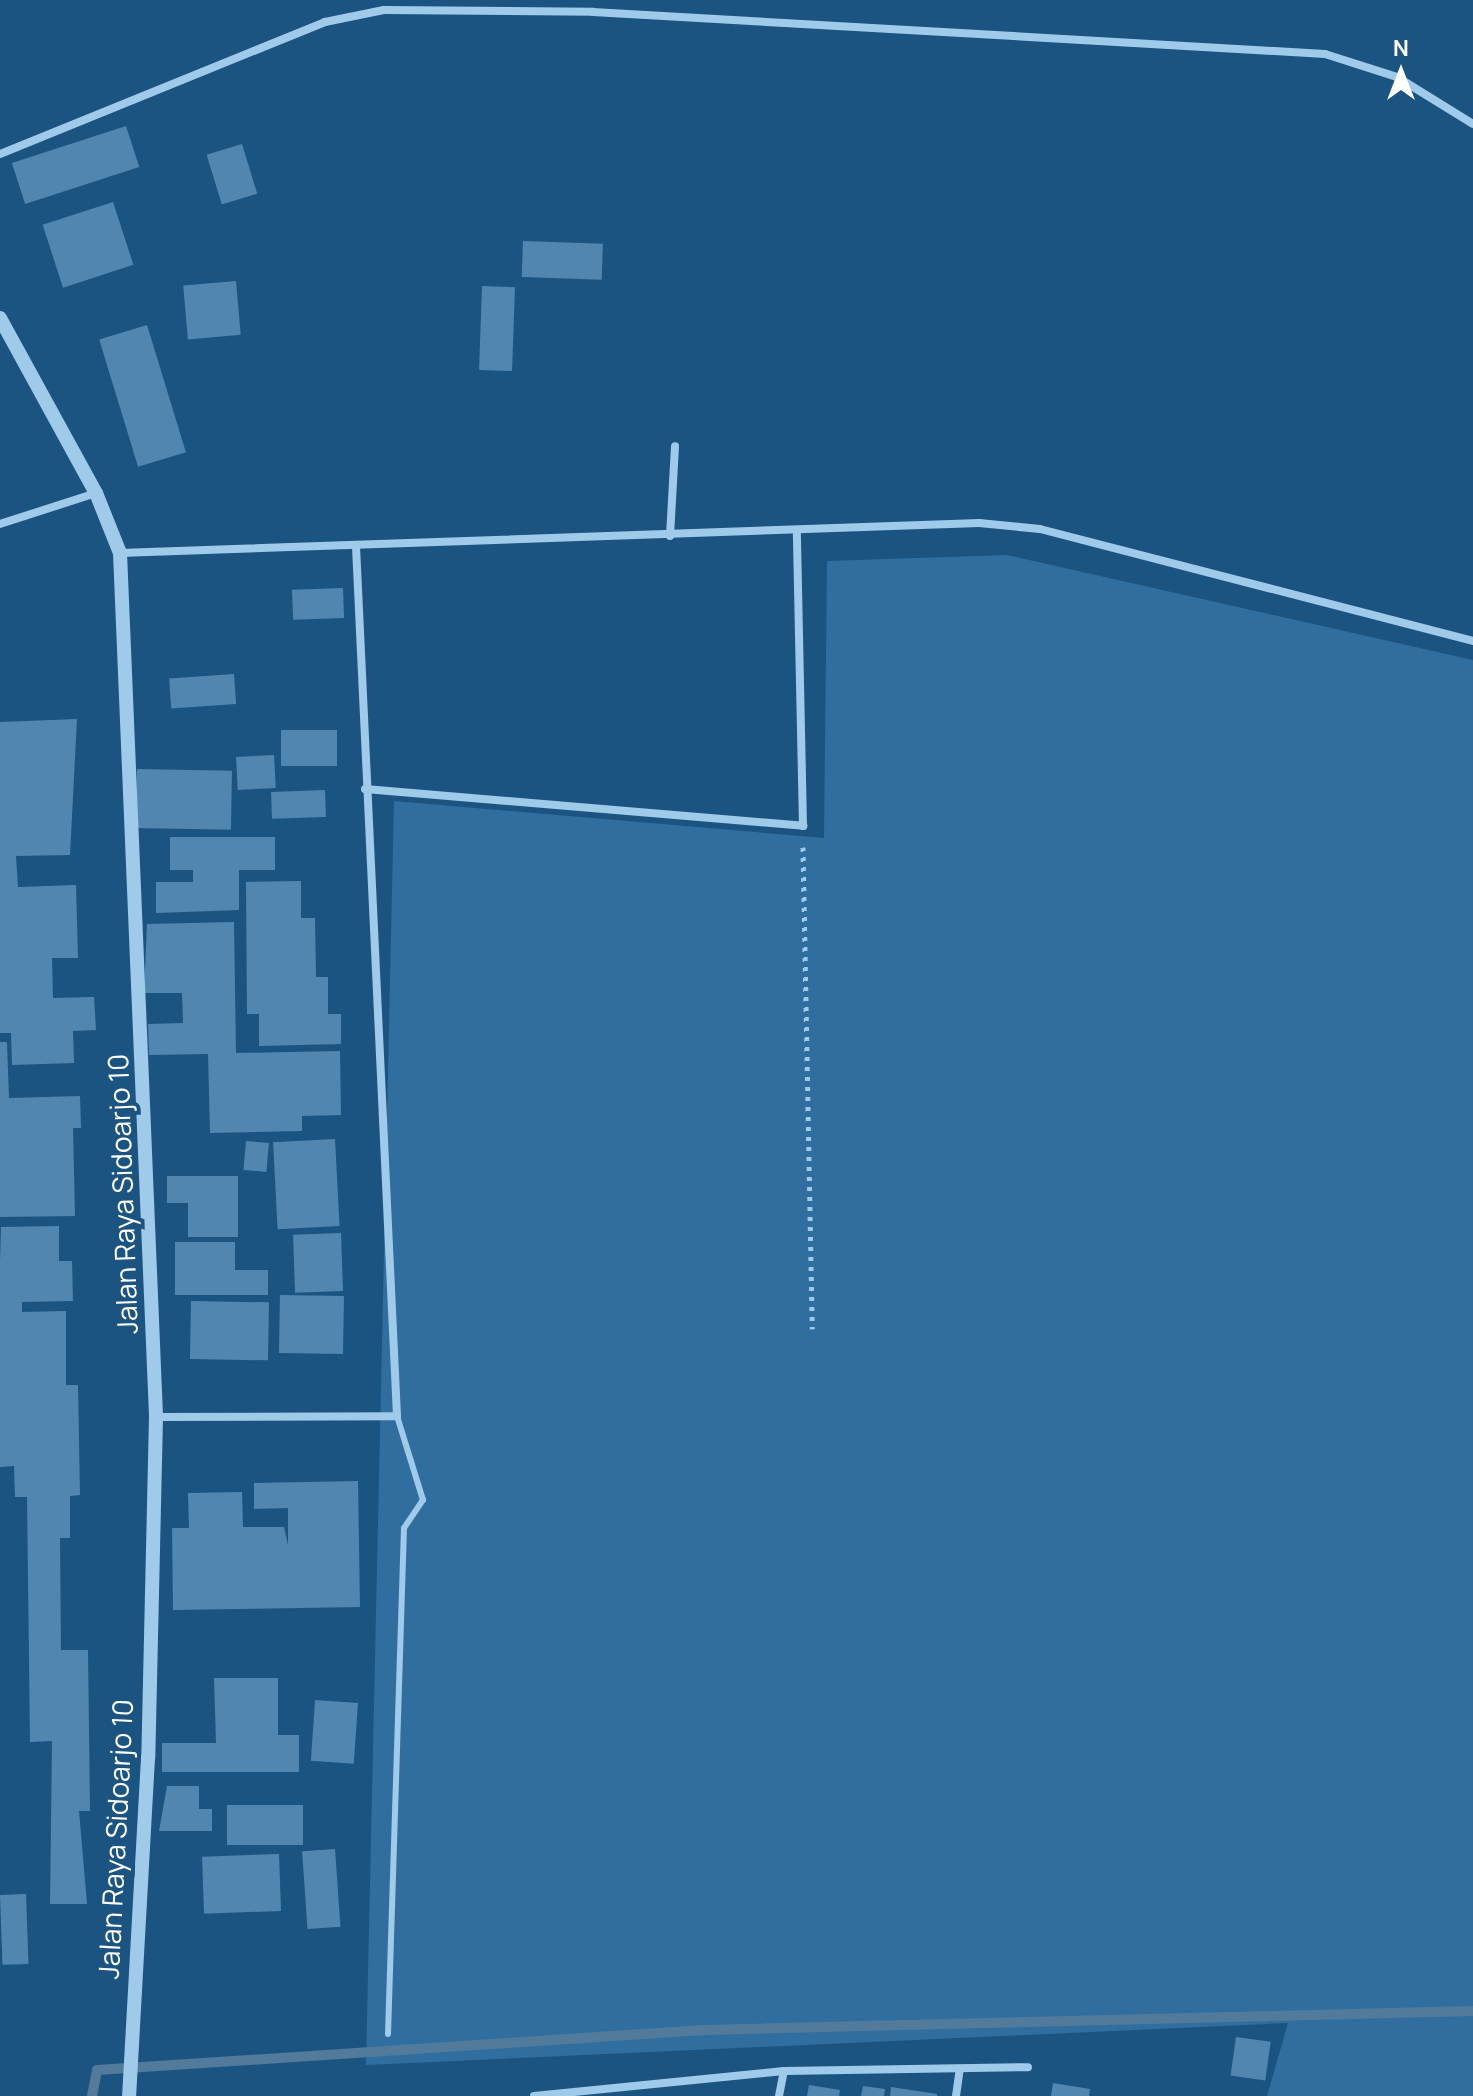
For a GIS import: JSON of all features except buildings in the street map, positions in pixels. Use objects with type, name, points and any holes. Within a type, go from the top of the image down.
[{"type":"street","points":[[0,154],[325,22],[384,10],[593,12],[1325,54],[1397,77],[1473,124]]},
{"type":"street","name":"Jalan Raya Sidoarjo 10","points":[[0,318],[96,493],[120,553],[156,1417],[148,1758],[130,2035],[129,2096]]},
{"type":"street","points":[[670,536],[675,446]]},
{"type":"street","points":[[0,524],[96,493]]},
{"type":"street","points":[[120,553],[797,533],[979,523],[1040,529],[1473,641]]},
{"type":"street","points":[[365,789],[803,826],[797,533]]},
{"type":"street","points":[[156,1417],[397,1416],[365,789],[356,545]]},
{"type":"street","points":[[534,2096],[784,2071],[1028,2067]]},
{"type":"street","points":[[956,2096],[960,2069]]},
{"type":"street","points":[[779,2096],[784,2071]]},
{"type":"lane","points":[[388,2034],[404,1528],[423,1500],[397,1416]]},
{"type":"path","points":[[803,826],[812,1329]]},
{"type":"shaded area","points":[[1007,555],[1473,660],[1473,2096],[1267,2096],[1288,2023],[366,2065],[394,801],[824,838],[827,561]]},
{"type":"waterway","points":[[92,2096],[97,2070],[704,2030],[1473,2011]]}]
